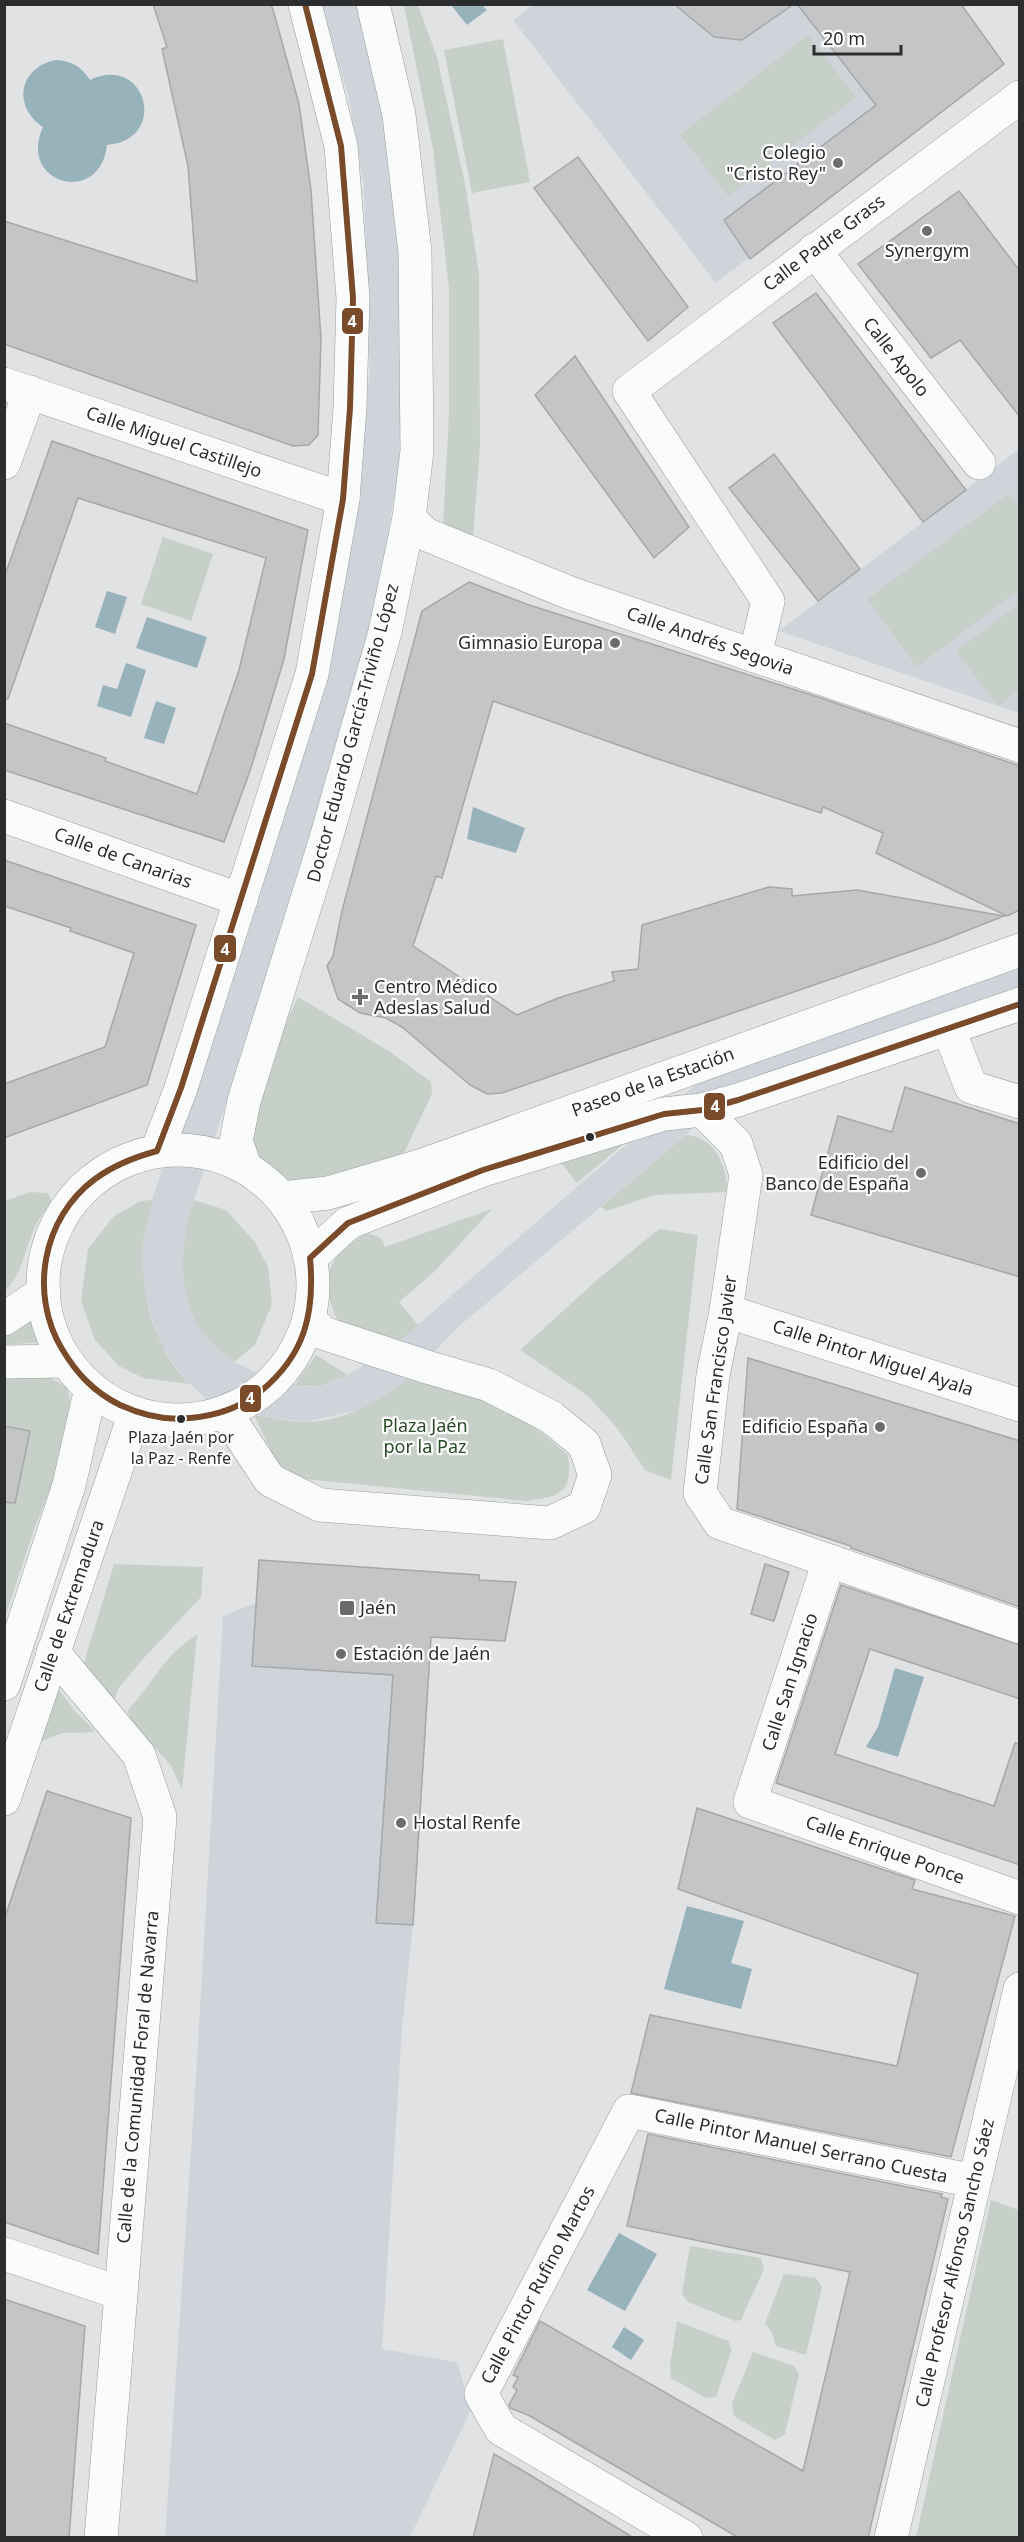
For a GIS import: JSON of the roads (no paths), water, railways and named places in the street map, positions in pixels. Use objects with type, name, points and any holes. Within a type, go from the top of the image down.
[{"type":"main road","points":[[158,1151],[182,1088],[312,674],[343,499],[350,408],[353,298],[341,146],[305,4]]},
{"type":"main road","name":"Doctor Eduardo García-Triviño López","points":[[245,1167],[236,1141],[244,1101],[325,842],[385,632],[409,518],[417,440],[415,252],[399,115],[373,4]]},
{"type":"main road","name":"Calle Padre Grass","points":[[755,656],[768,601],[629,391],[1020,97]]},
{"type":"main road","name":"Calle Apolo","points":[[814,250],[979,463]]},
{"type":"main road","points":[[4,463],[17,388]]},
{"type":"main road","name":"Calle Miguel Castillejo","points":[[17,388],[343,499]]},
{"type":"main road","name":"Calle Andrés Segovia","points":[[409,518],[425,534],[484,560],[570,593],[1020,746]]},
{"type":"main road","name":"Calle de Canarias","points":[[4,816],[241,900]]},
{"type":"main road","name":"Paseo de la Estación","points":[[282,1198],[328,1193],[423,1165],[1020,950]]},
{"type":"main road","name":"Paseo de la Estación","points":[[310,1258],[348,1222],[483,1170],[664,1114],[702,1110],[949,1030],[1020,1004]]},
{"type":"main road","points":[[949,1030],[971,1087],[1020,1102]]},
{"type":"main road","name":"Calle San Francisco Javier","points":[[702,1110],[736,1144],[746,1175],[726,1311],[713,1375],[700,1493],[720,1523],[1020,1627]]},
{"type":"main road","points":[[181,1150],[209,1153],[245,1167],[282,1198],[299,1226],[310,1258],[313,1289],[309,1319],[301,1342],[289,1363],[274,1381],[256,1396],[225,1412],[203,1418],[157,1419],[112,1403],[91,1388],[66,1361],[50,1328],[44,1292],[44,1270],[51,1239],[66,1210],[94,1179],[117,1164],[158,1151],[181,1150]]},
{"type":"main road","points":[[4,1319],[44,1292]]},
{"type":"main road","name":"Calle Pintor Miguel Ayala","points":[[726,1311],[1020,1405]]},
{"type":"main road","points":[[225,1412],[270,1480],[320,1505],[550,1523],[584,1507],[595,1475],[584,1444],[551,1417],[489,1385],[406,1361],[323,1333],[309,1319]]},
{"type":"main road","points":[[4,1362],[66,1361]]},
{"type":"main road","name":"Calle de Extremadura","points":[[4,1684],[69,1485],[91,1388]]},
{"type":"main road","name":"Calle de Extremadura","points":[[4,1799],[135,1413]]},
{"type":"main road","name":"Calle San Ignacio","points":[[750,1802],[829,1561]]},
{"type":"main road","name":"Calle de la Comunidad Foral de Navarra","points":[[53,1652],[140,1755],[160,1816],[101,2538]]},
{"type":"main road","name":"Calle Enrique Ponce","points":[[750,1802],[1020,1898]]},
{"type":"main road","name":"Calle Profesor Alfonso Sancho Sáez","points":[[891,2538],[1020,1989]]},
{"type":"main road","name":"Calle Pintor Manuel Serrano Cuesta","points":[[629,2111],[974,2181]]},
{"type":"main road","name":"Calle Pintor Rufino Martos","points":[[629,2111],[481,2394],[501,2429],[686,2538]]},
{"type":"main road","points":[[4,2254],[120,2293]]},
{"type":"water","points":[[451,5],[482,5],[487,10],[467,25]]},
{"type":"water","points":[[56,60],[76,66],[90,80],[109,75],[125,78],[137,87],[143,100],[144,115],[139,129],[127,140],[107,145],[101,164],[90,176],[77,182],[63,181],[50,174],[41,163],[38,147],[43,127],[27,109],[24,98],[27,79],[34,70]]},
{"type":"water","points":[[107,591],[127,597],[115,634],[95,627]]},
{"type":"water","points":[[147,617],[207,637],[197,668],[136,648]]},
{"type":"water","points":[[126,663],[146,670],[131,717],[97,706],[103,685],[117,689]]},
{"type":"water","points":[[156,701],[176,708],[164,744],[144,738]]},
{"type":"water","points":[[473,807],[525,828],[516,853],[467,839]]},
{"type":"water","points":[[895,1668],[924,1677],[898,1757],[866,1747],[878,1727]]},
{"type":"water","points":[[687,1906],[744,1921],[731,1963],[752,1969],[741,2009],[664,1989]]},
{"type":"water","points":[[619,2233],[657,2254],[625,2311],[587,2290]]},
{"type":"water","points":[[624,2327],[644,2340],[631,2360],[612,2347]]},
{"type":"place","name":"Colegio \"Cristo Rey\"","points":[[838,163]]},
{"type":"place","name":"Synergym","points":[[927,231]]},
{"type":"place","name":"Gimnasio Europa","points":[[615,643]]},
{"type":"place","name":"Centro Médico Adeslas Salud","points":[[360,997]]},
{"type":"place","name":"Edificio del Banco de España","points":[[921,1173]]},
{"type":"place","name":"Plaza Jaén por la Paz - Renfe","points":[[181,1419]]},
{"type":"place","name":"Edificio España","points":[[880,1427]]},
{"type":"place","name":"Jaén","points":[[347,1608]]},
{"type":"place","name":"Estación de Jaén","points":[[341,1654]]},
{"type":"place","name":"Hostal Renfe","points":[[401,1823]]},
{"type":"park label","name":"Plaza Jaén por la Paz","points":[[425,1436]]}]
